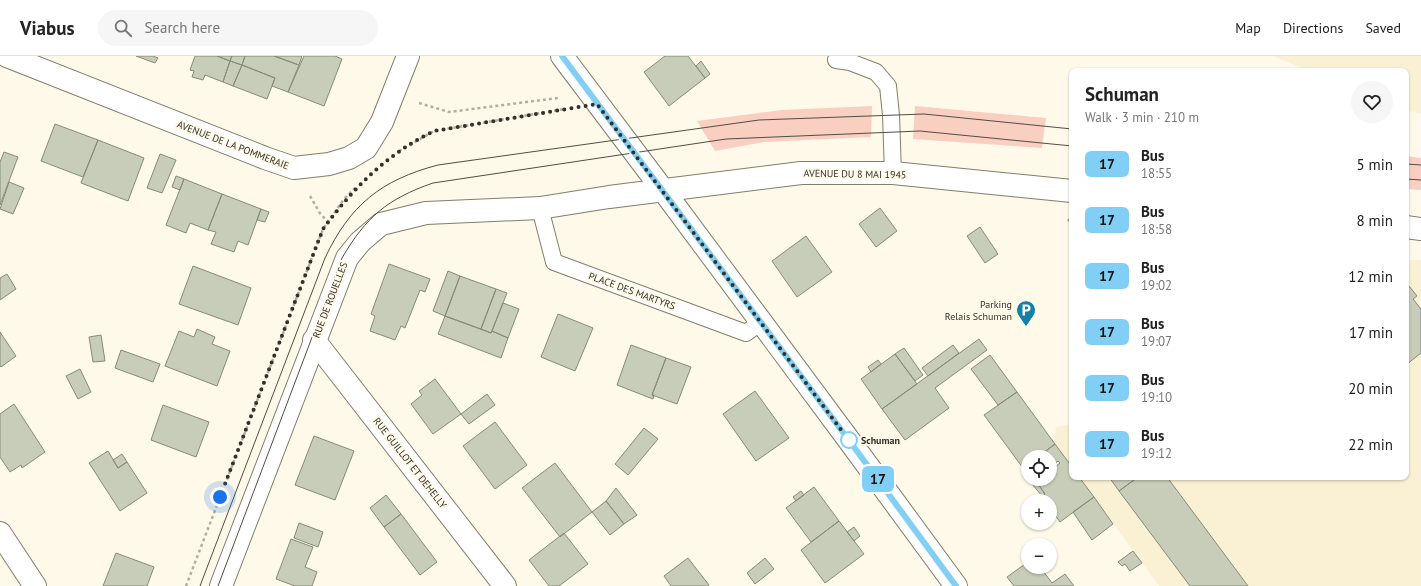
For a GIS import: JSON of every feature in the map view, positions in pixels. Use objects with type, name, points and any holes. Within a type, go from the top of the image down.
[{"type":"street","name":"AVENUE DE LA POMMERAIE","points":[[7,56],[265,158],[294,168],[329,164],[349,158],[366,148],[382,122],[408,56]]},
{"type":"street","points":[[562,56],[956,586]]},
{"type":"street","name":"AVENUE DU 8 MAI 1945","points":[[663,190],[801,173],[893,173],[1069,191]]},
{"type":"street","name":"RUE DE ROUELLES","points":[[221,586],[314,340],[347,258],[358,244],[381,224],[426,213],[540,208],[663,190]]},
{"type":"street","points":[[1409,228],[1421,229]]},
{"type":"street","name":"RUE GUILLOT ET DEHELLY","points":[[314,340],[505,586]]},
{"type":"street","points":[[2,541],[35,586]]},
{"type":"lane","points":[[836,60],[850,62],[876,72],[888,86],[891,115],[893,173]]},
{"type":"lane","name":"PLACE DES MARTYRS","points":[[540,208],[554,262],[746,333],[761,322]]},
{"type":"path","points":[[393,95],[449,112],[559,98],[584,86]]},
{"type":"path","points":[[397,152],[412,142],[434,131],[597,104]]},
{"type":"path","points":[[186,586],[323,229],[344,199],[360,184]]},
{"type":"shaded area","points":[[1273,56],[1421,56],[1421,114],[1409,111],[1409,68],[1302,68]]},
{"type":"shaded area","points":[[872,106],[871,137],[764,142],[715,151],[697,121],[782,110]]},
{"type":"shaded area","points":[[915,106],[1046,118],[1042,148],[913,139]]},
{"type":"shaded area","points":[[1409,156],[1421,158],[1421,190],[1409,189]]},
{"type":"shaded area","points":[[1409,260],[1421,260],[1421,586],[1159,586],[1081,480],[1409,480]]},
{"type":"shaded area","points":[[1069,425],[1069,463],[1054,442],[1056,427]]},
{"type":"building","points":[[136,56],[153,56],[158,58],[155,63]]},
{"type":"building","points":[[195,56],[217,56],[230,61],[223,82],[205,75],[203,80],[192,77],[194,71],[190,70]]},
{"type":"building","points":[[217,56],[232,56],[230,61]]},
{"type":"building","points":[[232,56],[245,56],[242,65],[230,61]]},
{"type":"building","points":[[245,56],[274,56],[299,65],[288,92],[272,86],[275,78],[242,65]]},
{"type":"building","points":[[274,56],[302,56],[299,65]]},
{"type":"building","points":[[304,56],[335,56],[342,59],[324,106],[288,92]]},
{"type":"building","points":[[665,56],[688,56],[705,78],[669,106],[644,72]]},
{"type":"building","points":[[230,61],[242,65],[233,86],[223,82]]},
{"type":"building","points":[[701,61],[710,74],[705,78],[696,66]]},
{"type":"building","points":[[242,65],[275,78],[267,99],[233,86]]},
{"type":"building","points":[[55,124],[98,140],[83,177],[41,161]]},
{"type":"building","points":[[98,140],[144,158],[128,201],[81,183]]},
{"type":"building","points":[[4,152],[18,157],[0,205],[0,162]]},
{"type":"building","points":[[160,154],[176,160],[162,193],[147,188]]},
{"type":"building","points":[[176,176],[184,179],[180,190],[172,187]]},
{"type":"building","points":[[184,179],[222,194],[208,230],[190,223],[186,233],[166,225]]},
{"type":"building","points":[[9,182],[24,188],[13,214],[0,209]]},
{"type":"building","points":[[222,194],[261,209],[248,245],[238,241],[234,252],[211,244],[216,232],[208,230]]},
{"type":"building","points":[[880,208],[897,231],[876,247],[859,224]]},
{"type":"building","points":[[261,209],[269,212],[265,222],[257,220]]},
{"type":"building","points":[[980,227],[998,254],[985,263],[967,236]]},
{"type":"building","points":[[806,236],[832,272],[797,297],[772,261]]},
{"type":"building","points":[[389,264],[430,279],[425,292],[420,290],[405,328],[401,326],[395,340],[370,331],[375,316],[371,314]]},
{"type":"building","points":[[193,266],[251,288],[238,325],[179,304]]},
{"type":"building","points":[[448,271],[460,276],[445,316],[433,311]]},
{"type":"building","points":[[7,274],[16,289],[0,300],[0,278]]},
{"type":"building","points":[[460,276],[496,289],[481,329],[445,316]]},
{"type":"building","points":[[1409,286],[1417,296],[1413,299],[1421,309],[1421,353],[1409,363]]},
{"type":"building","points":[[496,289],[507,293],[491,333],[481,329]]},
{"type":"building","points":[[503,303],[519,309],[508,338],[492,331]]},
{"type":"building","points":[[558,314],[593,328],[575,371],[541,357]]},
{"type":"building","points":[[445,316],[491,333],[492,331],[508,338],[501,358],[438,334]]},
{"type":"building","points":[[197,329],[215,337],[212,344],[230,351],[217,386],[165,366],[179,331],[194,337]]},
{"type":"building","points":[[0,332],[16,356],[1,367],[0,366]]},
{"type":"building","points":[[101,335],[105,361],[93,362],[89,337]]},
{"type":"building","points":[[979,339],[987,350],[935,388],[949,408],[905,440],[882,409]]},
{"type":"building","points":[[631,345],[666,358],[652,395],[654,395],[653,399],[617,385]]},
{"type":"building","points":[[953,345],[959,353],[928,376],[922,368]]},
{"type":"building","points":[[904,348],[923,375],[915,381],[895,354]]},
{"type":"building","points":[[121,350],[160,364],[153,382],[115,368]]},
{"type":"building","points":[[895,354],[917,384],[882,409],[861,379]]},
{"type":"building","points":[[990,355],[1017,392],[998,405],[971,369]]},
{"type":"building","points":[[666,358],[691,367],[677,404],[652,395]]},
{"type":"building","points":[[878,360],[881,364],[871,372],[868,367]]},
{"type":"building","points":[[80,369],[91,392],[78,399],[66,376]]},
{"type":"building","points":[[435,379],[461,414],[433,434],[411,404],[422,395],[419,391]]},
{"type":"building","points":[[755,391],[789,438],[756,461],[723,414]]},
{"type":"building","points":[[1017,392],[1055,444],[1047,450],[1021,450],[1021,465],[984,415]]},
{"type":"building","points":[[487,394],[495,405],[469,424],[461,414]]},
{"type":"building","points":[[14,404],[45,452],[22,468],[21,465],[10,472],[0,457],[0,414]]},
{"type":"building","points":[[163,405],[209,422],[196,457],[151,440]]},
{"type":"building","points":[[495,422],[527,465],[495,489],[463,446]]},
{"type":"building","points":[[644,428],[658,439],[628,475],[615,464]]},
{"type":"building","points":[[314,436],[354,451],[335,500],[295,485]]},
{"type":"building","points":[[1055,444],[1069,463],[1069,480],[1081,480],[1094,497],[1060,522],[1057,518],[1057,494],[1045,494],[1039,486],[1057,486],[1057,465],[1060,463],[1057,462],[1057,450],[1047,450]]},
{"type":"building","points":[[108,451],[118,468],[127,462],[147,493],[120,511],[89,463]]},
{"type":"building","points":[[122,454],[127,462],[118,468],[113,460]]},
{"type":"building","points":[[555,463],[592,512],[560,537],[522,488]]},
{"type":"building","points":[[1111,480],[1134,480],[1119,491]]},
{"type":"building","points":[[1134,480],[1169,480],[1248,586],[1190,586],[1119,491]]},
{"type":"building","points":[[1034,486],[1039,486],[1045,494],[1040,494]]},
{"type":"building","points":[[814,487],[839,521],[811,542],[786,508]]},
{"type":"building","points":[[616,488],[637,515],[624,524],[606,501]]},
{"type":"building","points":[[801,491],[804,495],[796,501],[793,497]]},
{"type":"building","points":[[386,495],[401,514],[384,527],[370,508]]},
{"type":"building","points":[[1094,497],[1113,524],[1092,540],[1073,512]]},
{"type":"building","points":[[606,501],[624,524],[610,535],[592,512]]},
{"type":"building","points":[[401,514],[437,562],[420,575],[384,527]]},
{"type":"building","points":[[839,521],[864,554],[825,583],[801,550]]},
{"type":"building","points":[[299,523],[323,532],[318,547],[294,538]]},
{"type":"building","points":[[854,527],[860,536],[854,541],[847,532]]},
{"type":"building","points":[[564,533],[588,564],[559,586],[549,586],[529,560]]},
{"type":"building","points":[[291,539],[313,547],[305,567],[317,572],[312,586],[295,586],[276,579]]},
{"type":"building","points":[[1133,551],[1142,563],[1130,571],[1125,564],[1122,566],[1118,562]]},
{"type":"building","points":[[116,553],[154,567],[147,586],[103,586]]},
{"type":"building","points":[[688,558],[709,585],[671,586],[664,576]]},
{"type":"building","points":[[765,558],[774,569],[755,584],[747,573]]},
{"type":"building","points":[[1021,567],[1021,574],[1045,574],[1052,583],[1065,574],[1074,586],[1014,586],[1007,577]]},
{"type":"tram line","points":[[200,586],[325,258],[345,223],[357,209],[370,197],[400,178],[438,165],[759,120],[924,114],[1069,129]]},
{"type":"tram line","points":[[218,586],[342,258],[369,220],[390,203],[403,196],[433,183],[726,139],[920,131],[1069,146]]},
{"type":"tram line","points":[[1409,164],[1421,165]]},
{"type":"tram line","points":[[1409,179],[1421,180]]},
{"type":"bus line","name":"17","points":[[562,56],[797,370],[956,586]]},
{"type":"place","name":"Parking Relais Schuman","points":[[1026,327]]},
{"type":"place","name":"Schuman","points":[[849,440]]},
{"type":"route","points":[[220,497],[323,229],[344,199],[371,173],[397,152],[412,142],[434,131],[597,104],[663,190],[851,443],[849,440]]}]
